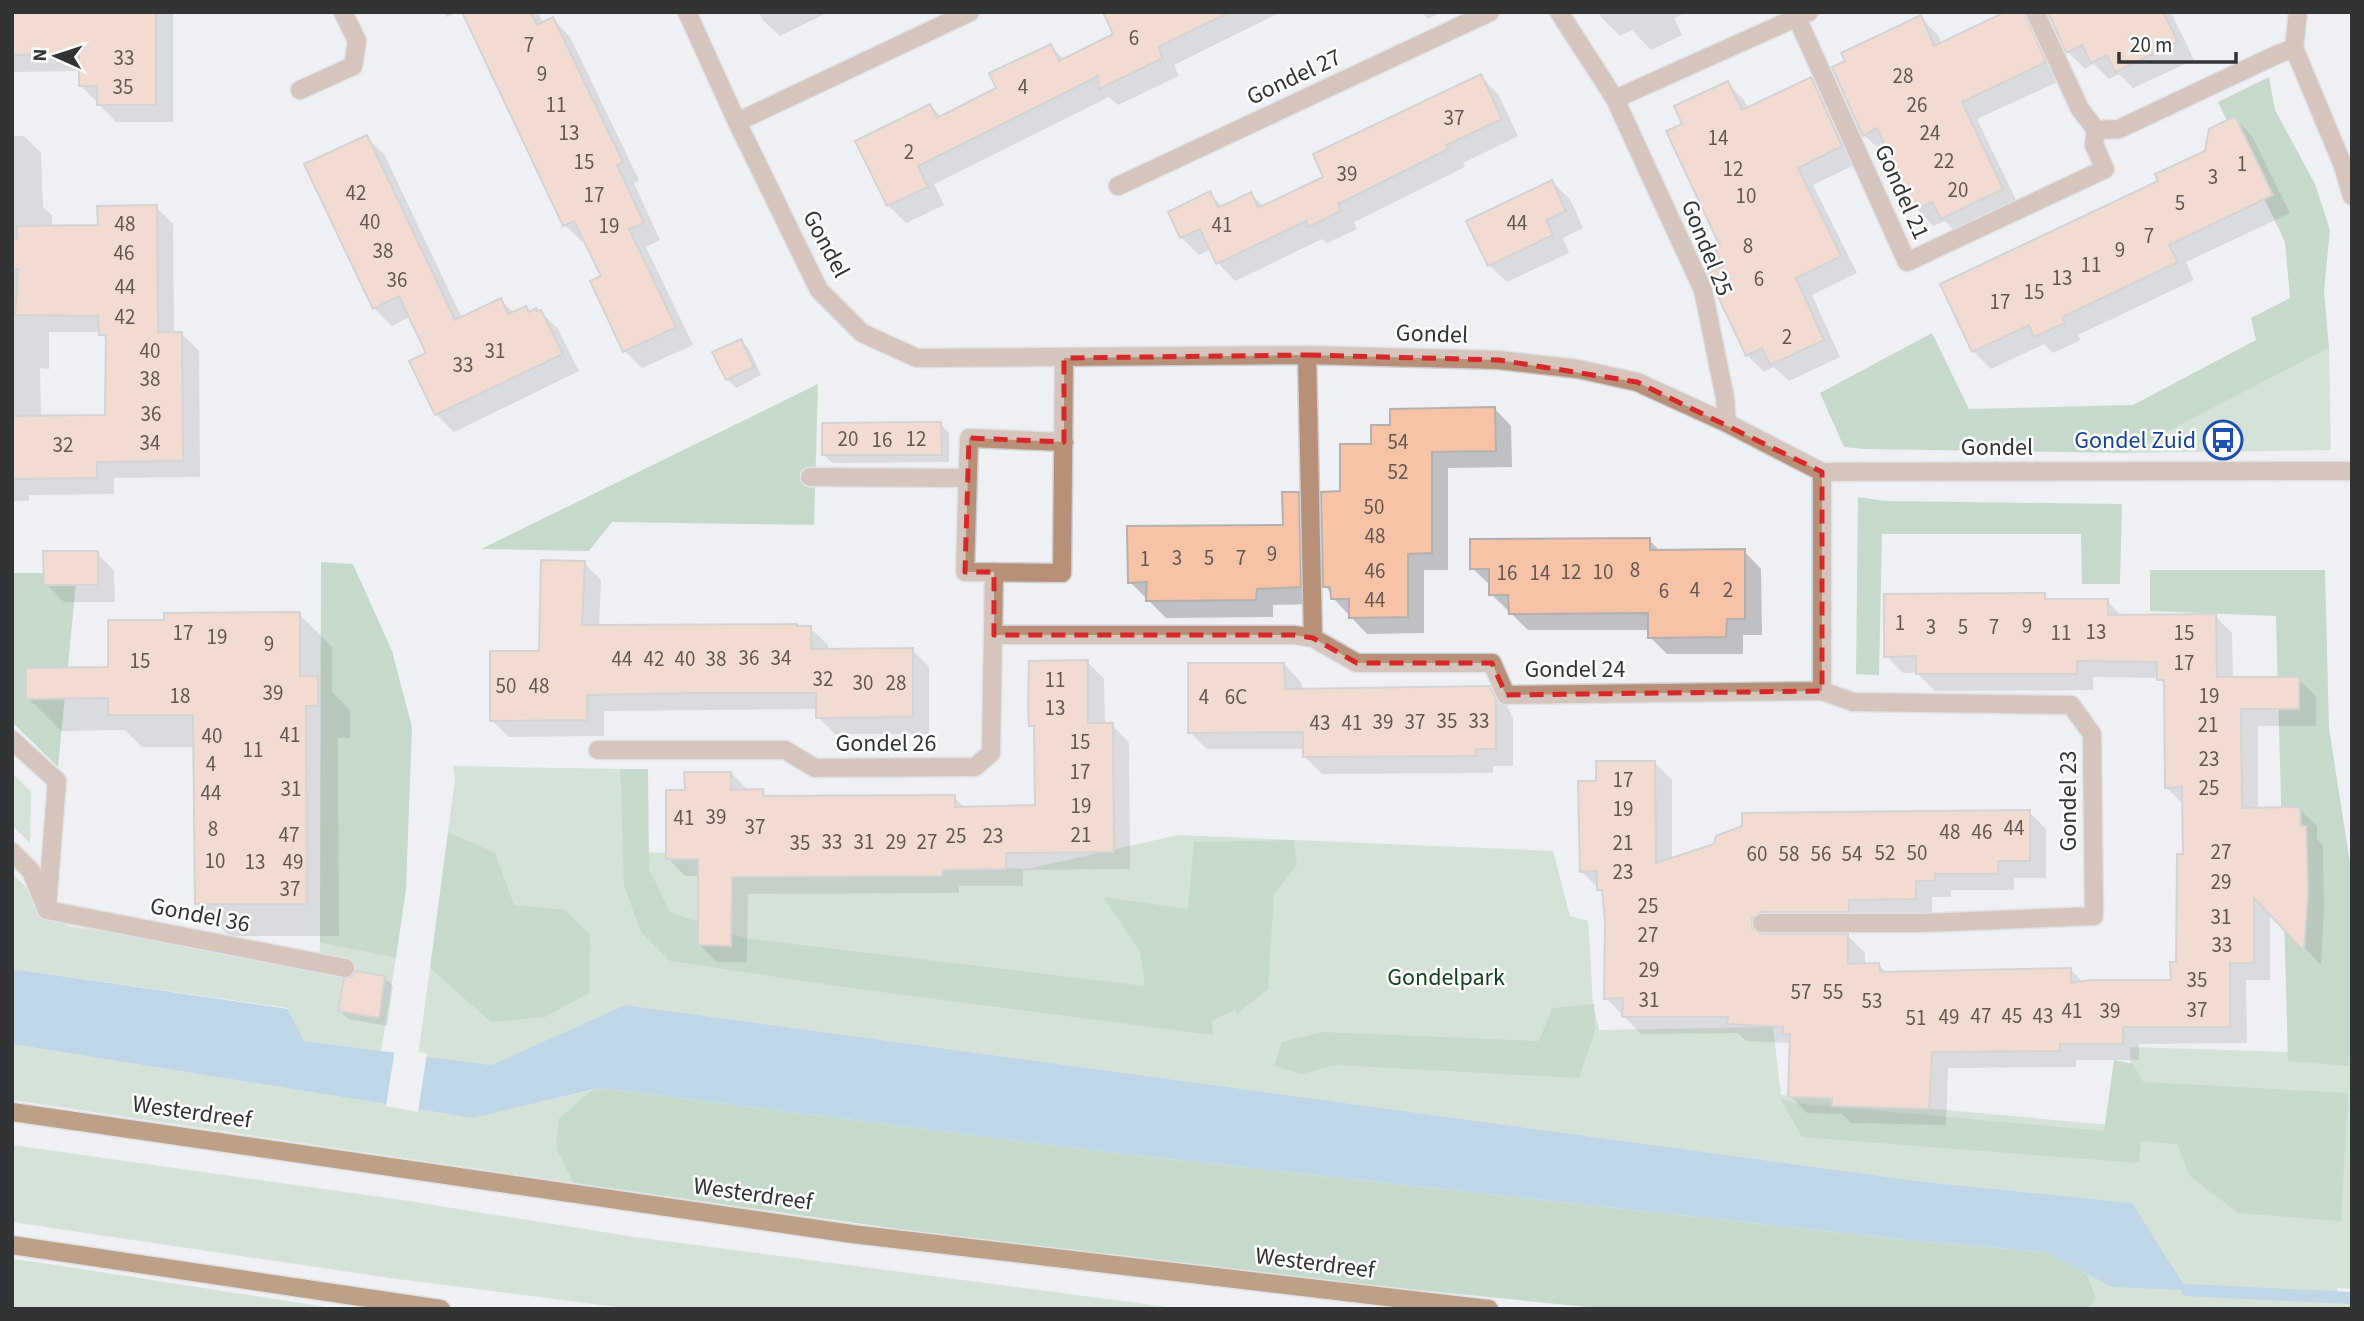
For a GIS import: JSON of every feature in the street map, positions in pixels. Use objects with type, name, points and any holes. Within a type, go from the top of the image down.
[{"type":"main road","name":"Westerdreef","points":[[12,1112],[852,1234],[1489,1309]]},
{"type":"main road","points":[[12,1245],[440,1309]]},
{"type":"street","points":[[300,90],[353,66],[356,41],[343,12]]},
{"type":"street","name":"Gondel","points":[[687,12],[737,122],[820,290],[862,333],[917,358],[1307,355],[1499,360],[1578,369],[1637,382],[1727,423],[1822,472],[2352,471]]},
{"type":"street","points":[[737,122],[970,12]]},
{"type":"street","name":"Gondel 27","points":[[1118,186],[1490,12]]},
{"type":"street","points":[[1559,12],[1615,99]]},
{"type":"street","name":"Gondel 21","points":[[1615,99],[1803,15],[1907,262],[2105,169],[2094,145],[2096,130],[2080,109],[2035,12]]},
{"type":"street","points":[[2298,12],[2294,48],[2342,163],[2352,196]]},
{"type":"street","points":[[2096,130],[2119,130],[2294,48]]},
{"type":"street","name":"Gondel 25","points":[[1615,99],[1703,290],[1725,398],[1727,423]]},
{"type":"street","points":[[1307,355],[1312,638]]},
{"type":"street","points":[[1064,358],[1064,442],[1062,573],[965,572],[969,438],[1064,442]]},
{"type":"street","points":[[1822,472],[1822,691]]},
{"type":"street","points":[[810,477],[968,478]]},
{"type":"street","name":"Gondel 26","points":[[598,750],[785,750],[815,768],[975,767],[991,753],[994,572]]},
{"type":"street","name":"Gondel 24","points":[[994,635],[1294,635],[1312,638],[1357,663],[1492,663],[1506,695],[1822,691]]},
{"type":"street","name":"Gondel 23","points":[[1762,923],[1923,923],[2094,916],[2092,734],[2071,705],[1853,702],[1822,691]]},
{"type":"street","points":[[12,740],[57,780],[47,910]]},
{"type":"street","points":[[12,852],[31,871],[47,910]]},
{"type":"street","name":"Gondel 36","points":[[47,910],[345,968]]},
{"type":"highlighted area","points":[[1307,355],[1499,360],[1637,382],[1822,472],[1822,691],[1506,695],[1492,663],[1357,663],[1313,638],[1294,635],[994,635],[994,572],[965,572],[969,438],[1064,442],[1064,358]]},
{"type":"green space","points":[[2269,77],[2275,110],[2315,184],[2330,230],[2324,291],[2329,348],[2126,453],[1844,447],[1820,393],[1932,333],[1969,409],[2133,405],[2256,340],[2251,318],[2290,298],[2285,242],[2218,102]]},
{"type":"green space","points":[[2329,348],[2331,450],[2126,453]]},
{"type":"green space","points":[[818,384],[814,525],[612,522],[589,551],[481,549]]},
{"type":"green space","points":[[1858,497],[1885,501],[2122,504],[2120,584],[2082,584],[2081,534],[1882,534],[1879,675],[1856,674]]},
{"type":"green space","points":[[321,562],[353,564],[392,651],[412,727],[406,889],[396,958],[320,943]]},
{"type":"green space","points":[[2150,570],[2325,570],[2329,728],[2352,876],[2352,1024],[2349,1066],[2288,1061],[2276,616],[2150,611]]},
{"type":"green space","points":[[12,573],[77,573],[58,767],[12,722]]},
{"type":"green space","name":"Gondelpark","points":[[453,766],[620,769],[623,851],[1028,869],[1178,835],[1553,851],[1570,916],[1588,921],[1593,1004],[1599,1030],[1773,1027],[1781,1095],[2132,1127],[2130,1047],[2352,1054],[2352,1289],[2337,1288],[2337,1297],[2352,1298],[2352,1309],[2089,1309],[2096,1298],[2087,1274],[2112,1287],[2131,1203],[1925,1182],[625,1005],[491,1065],[418,1056],[430,968],[439,976],[475,845],[448,832],[455,778]]},
{"type":"green space","points":[[620,769],[648,769],[649,869],[670,912],[744,938],[1145,986],[1140,951],[1103,897],[1188,909],[1194,842],[1294,840],[1297,865],[1274,894],[1268,989],[1237,1014],[1236,1009],[1212,1021],[1213,1035],[851,988],[670,961],[641,932],[624,885]]},
{"type":"green space","points":[[12,773],[31,792],[30,843],[12,825]]},
{"type":"green space","points":[[448,832],[495,853],[514,905],[565,910],[590,935],[589,993],[545,1017],[491,1022],[430,968]]},
{"type":"green space","points":[[12,874],[68,926],[319,964],[320,943],[396,958],[381,1051],[303,1041],[288,1008],[12,969]]},
{"type":"green space","points":[[1594,1004],[1595,1032],[1579,1078],[1335,1065],[1302,1074],[1274,1066],[1282,1042],[1323,1032],[1539,1041],[1552,1008]]},
{"type":"green space","points":[[12,1044],[473,1118],[592,1090],[558,1119],[556,1148],[573,1183],[12,1100]]},
{"type":"green space","points":[[2114,1060],[2133,1064],[2143,1082],[2348,1093],[2341,1221],[2238,1213],[2190,1176],[2177,1144],[2141,1141],[2139,1163],[1802,1137],[1780,1098],[1794,1103],[2104,1131]]},
{"type":"green space","points":[[599,1088],[1132,1155],[1916,1241],[2045,1252],[2087,1274],[2096,1298],[2089,1309],[1608,1309],[1126,1261],[573,1183],[556,1148],[558,1119],[592,1090]]},
{"type":"green space","points":[[12,1145],[402,1200],[635,1237],[1183,1309],[632,1309],[390,1278],[12,1222]]},
{"type":"green space","points":[[12,1259],[36,1262],[339,1309],[12,1309]]},
{"type":"water","points":[[12,969],[288,1009],[304,1041],[491,1065],[625,1005],[1925,1182],[2132,1203],[2187,1290],[2112,1287],[2045,1252],[1916,1241],[1132,1155],[599,1088],[473,1118],[12,1044]]},
{"type":"pier","points":[[395,1049],[427,1053],[418,1112],[386,1106]]},
{"type":"building","points":[[12,12],[156,12],[156,105],[97,105],[97,86],[79,86],[79,54],[12,55]]},
{"type":"building","points":[[462,12],[530,12],[537,25],[553,17],[623,162],[617,165],[644,223],[629,229],[676,327],[623,352],[590,281],[601,276],[574,221],[563,226]]},
{"type":"building","points":[[1103,12],[1230,12],[1158,47],[1163,58],[1099,89],[1098,76],[918,166],[928,187],[887,206],[855,141],[930,104],[937,118],[996,88],[989,73],[1051,44],[1059,61],[1113,34]]},
{"type":"building","points":[[2005,12],[2024,12],[2046,62],[1962,102],[2003,189],[1941,219],[1932,202],[1915,210],[1877,128],[1863,136],[1832,67],[1845,61],[1841,53],[1921,15],[1934,46]]},
{"type":"building","points":[[2048,12],[2163,12],[2178,42],[2115,72],[2107,55],[2091,63],[2082,45],[2066,53]]},
{"type":"building","points":[[1481,74],[1502,119],[1446,145],[1448,149],[1338,204],[1341,211],[1308,227],[1306,221],[1216,264],[1200,229],[1180,238],[1168,212],[1210,191],[1218,208],[1251,192],[1258,208],[1323,177],[1313,154]]},
{"type":"building","points":[[1811,77],[1842,146],[1798,168],[1841,256],[1796,278],[1824,340],[1770,365],[1762,348],[1746,356],[1715,290],[1708,273],[1723,266],[1715,249],[1720,246],[1666,131],[1682,124],[1674,106],[1728,81],[1742,110]]},
{"type":"building","points":[[2235,116],[2273,195],[2169,245],[2178,262],[2062,317],[2065,323],[2034,337],[2029,325],[1972,352],[1940,284],[2158,181],[2155,174],[2205,151],[2209,129]]},
{"type":"building","points":[[367,135],[455,320],[501,298],[508,314],[526,306],[529,312],[536,308],[537,311],[541,310],[563,354],[435,415],[409,361],[426,353],[399,296],[373,309],[304,164]]},
{"type":"building","points":[[1552,180],[1566,211],[1546,220],[1553,235],[1488,266],[1466,221]]},
{"type":"building","points":[[157,205],[158,332],[182,332],[183,461],[97,462],[97,478],[12,479],[12,416],[105,415],[106,335],[99,335],[98,316],[15,315],[18,269],[12,269],[13,238],[17,238],[17,226],[98,225],[97,206]]},
{"type":"building","points":[[741,339],[754,367],[726,380],[712,352]]},
{"type":"building","points":[[1495,407],[1496,451],[1432,452],[1432,553],[1408,554],[1408,617],[1349,618],[1349,599],[1331,599],[1330,587],[1323,587],[1321,492],[1340,491],[1340,444],[1371,444],[1371,425],[1390,425],[1390,409]]},
{"type":"building","points":[[941,422],[942,455],[822,455],[822,423]]},
{"type":"building","points":[[1282,492],[1299,492],[1301,587],[1257,589],[1256,600],[1146,601],[1147,582],[1128,583],[1127,526],[1283,525]]},
{"type":"building","points":[[1650,538],[1650,550],[1745,549],[1745,619],[1727,619],[1726,637],[1648,638],[1648,613],[1509,614],[1508,595],[1489,595],[1489,569],[1470,569],[1470,539]]},
{"type":"building","points":[[43,551],[98,551],[98,585],[44,585]]},
{"type":"building","points":[[541,560],[585,561],[582,625],[797,624],[811,626],[811,649],[913,648],[913,717],[816,718],[816,693],[700,693],[587,695],[587,720],[490,721],[490,651],[539,651]]},
{"type":"building","points":[[2045,593],[2045,599],[2108,599],[2108,615],[2216,614],[2217,677],[2299,677],[2299,709],[2241,709],[2242,808],[2300,807],[2301,826],[2306,826],[2308,889],[2304,951],[2254,898],[2254,963],[2230,963],[2230,1027],[2123,1027],[2123,1044],[2060,1044],[2060,1051],[1932,1052],[1929,1109],[1832,1106],[1832,1098],[1788,1097],[1790,1034],[1783,1034],[1783,1027],[1727,1024],[1728,1017],[1622,1017],[1623,998],[1604,999],[1605,921],[1602,890],[1597,890],[1597,871],[1580,872],[1578,781],[1596,781],[1596,761],[1655,761],[1656,863],[1714,844],[1716,836],[1742,826],[1742,813],[2030,810],[2030,861],[1998,861],[1998,874],[1935,874],[1935,881],[1916,881],[1916,899],[1849,900],[1849,912],[1761,912],[1752,918],[1752,928],[1762,934],[1848,934],[1848,964],[1879,963],[1880,972],[2071,968],[2071,983],[2091,980],[2171,980],[2170,962],[2176,962],[2177,854],[2183,854],[2182,787],[2165,788],[2164,680],[2157,680],[2157,662],[2077,661],[2077,674],[1916,674],[1916,656],[1884,657],[1884,594]]},
{"type":"building","points":[[300,612],[300,676],[318,676],[318,706],[306,706],[307,904],[195,904],[193,715],[108,715],[108,698],[26,699],[26,668],[108,667],[108,620],[164,620],[164,613]]},
{"type":"building","points":[[1088,660],[1088,723],[1113,723],[1114,852],[1006,853],[1006,869],[943,870],[942,876],[732,877],[731,946],[698,945],[698,859],[666,859],[666,790],[685,790],[684,772],[731,772],[731,790],[763,789],[763,796],[955,795],[955,807],[1035,805],[1034,726],[1029,726],[1028,707],[1029,661]]},
{"type":"building","points":[[1188,663],[1284,663],[1285,689],[1490,686],[1496,700],[1496,749],[1476,749],[1476,756],[1303,757],[1303,732],[1188,733]]},
{"type":"building","points":[[356,971],[385,976],[379,1018],[338,1011],[344,979],[353,976]]},
{"type":"waterway","points":[[2187,1290],[2352,1298]]},
{"type":"place","name":"Gondel Zuid","points":[[2223,440]]}]
